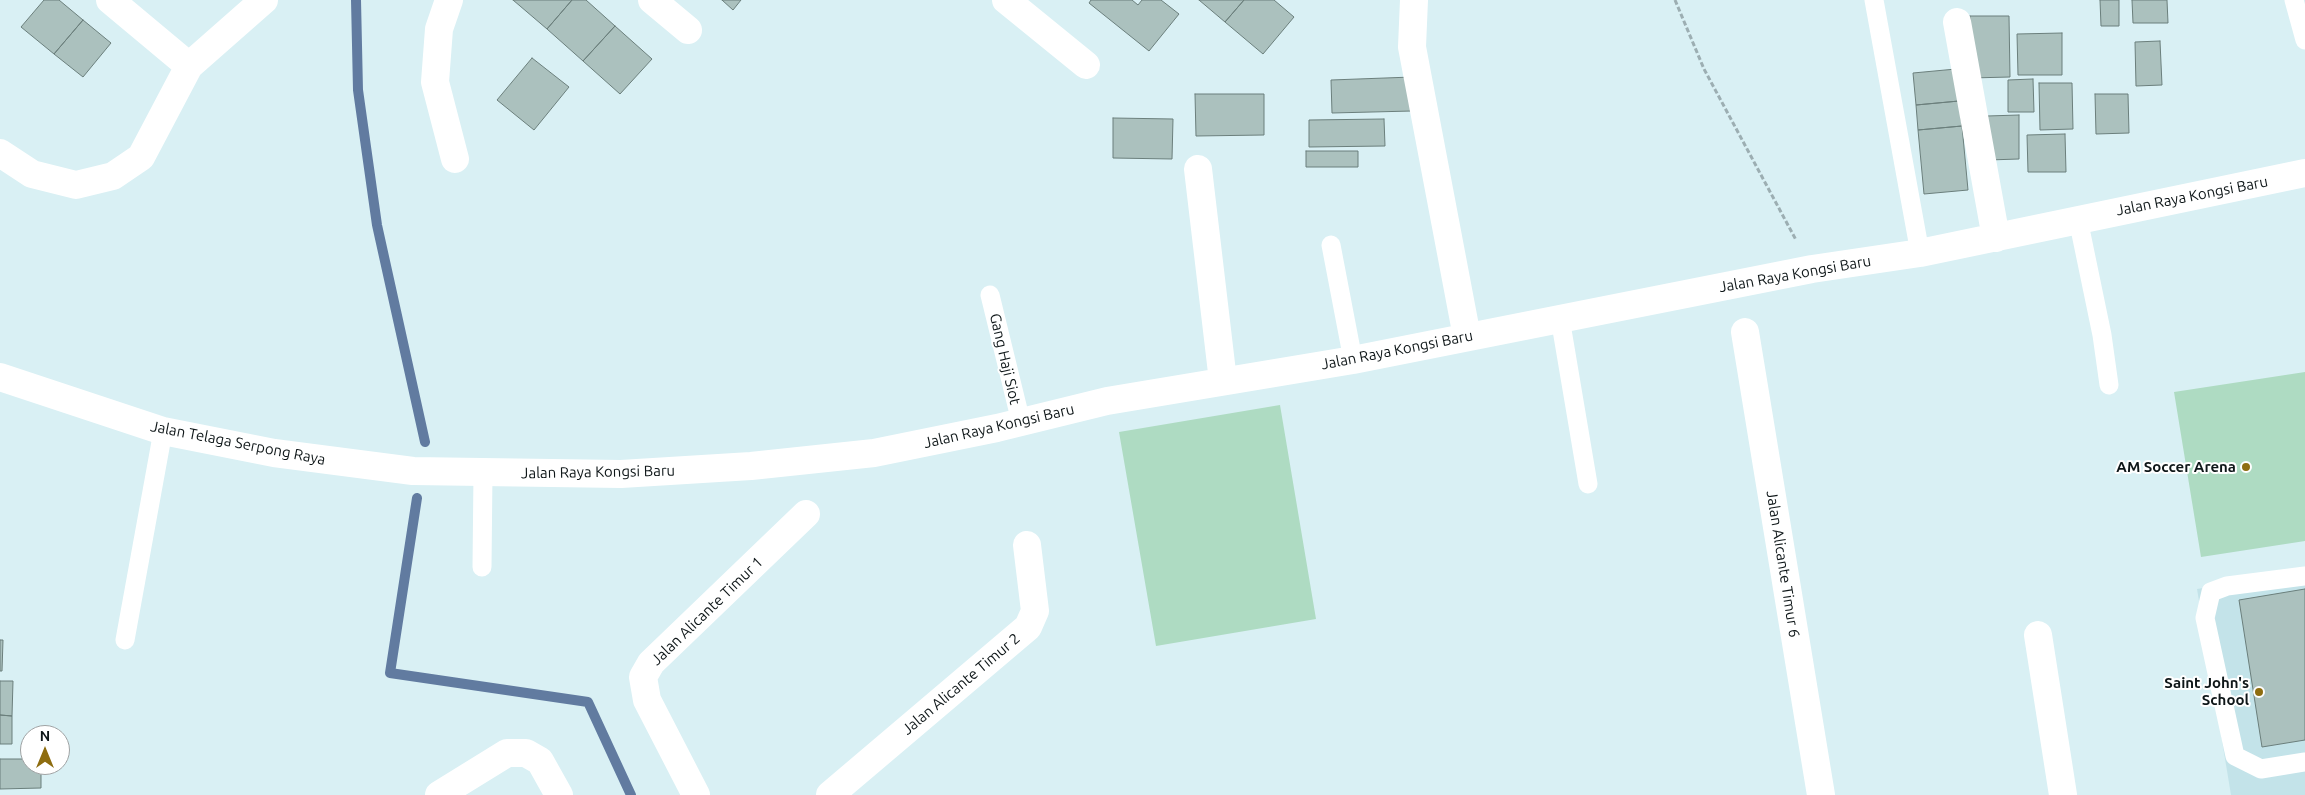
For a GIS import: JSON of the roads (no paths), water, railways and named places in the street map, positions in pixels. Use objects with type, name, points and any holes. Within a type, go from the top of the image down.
[{"type":"street","points":[[110,0],[189,66]]},
{"type":"street","points":[[0,153],[32,174],[76,185],[113,176],[141,157],[189,66],[264,0]]},
{"type":"street","points":[[449,0],[439,29],[435,82],[454,159]]},
{"type":"street","points":[[652,0],[688,30]]},
{"type":"street","points":[[1006,0],[1086,65]]},
{"type":"street","points":[[1414,0],[1412,47],[1467,337]]},
{"type":"street","points":[[1957,22],[1996,238]]},
{"type":"street","points":[[1198,169],[1223,381]]},
{"type":"street","name":"Jalan Raya Kongsi Baru","points":[[483,472],[621,474],[751,466],[874,453],[1021,422],[1107,401],[1353,360],[1812,269],[1920,253],[2305,173]]},
{"type":"street","name":"Jalan Alicante Timur 6","points":[[1745,332],[1821,795]]},
{"type":"street","name":"Jalan Telaga Serpong Raya","points":[[0,379],[163,431],[274,453],[403,470],[483,472]]},
{"type":"street","name":"Jalan Alicante Timur 1","points":[[696,795],[647,700],[643,677],[651,664],[804,516]]},
{"type":"street","name":"Jalan Alicante Timur 2","points":[[830,795],[1028,627],[1036,611],[1027,545]]},
{"type":"street","points":[[2038,635],[2063,795]]},
{"type":"street","points":[[439,795],[507,753],[526,753],[540,761],[559,795]]},
{"type":"lane","points":[[1874,0],[1920,253]]},
{"type":"lane","points":[[2294,0],[2305,40]]},
{"type":"lane","points":[[2078,219],[2102,335],[2109,385]]},
{"type":"lane","points":[[1331,245],[1353,360]]},
{"type":"lane","name":"Gang Haji Siot","points":[[990,295],[1021,422]]},
{"type":"lane","points":[[1560,318],[1588,484]]},
{"type":"lane","points":[[125,640],[163,431]]},
{"type":"lane","points":[[482,567],[483,472]]},
{"type":"lane","points":[[2305,576],[2226,586],[2211,592],[2205,618],[2235,756],[2261,769],[2305,762]]},
{"type":"waterway","points":[[356,0],[358,90],[377,225],[425,442]]},
{"type":"waterway","points":[[417,498],[390,673],[588,702],[631,795]]},
{"type":"place","name":"AM Soccer Arena","points":[[2246,467]]},
{"type":"place","name":"Saint John's School","points":[[2259,692]]}]
